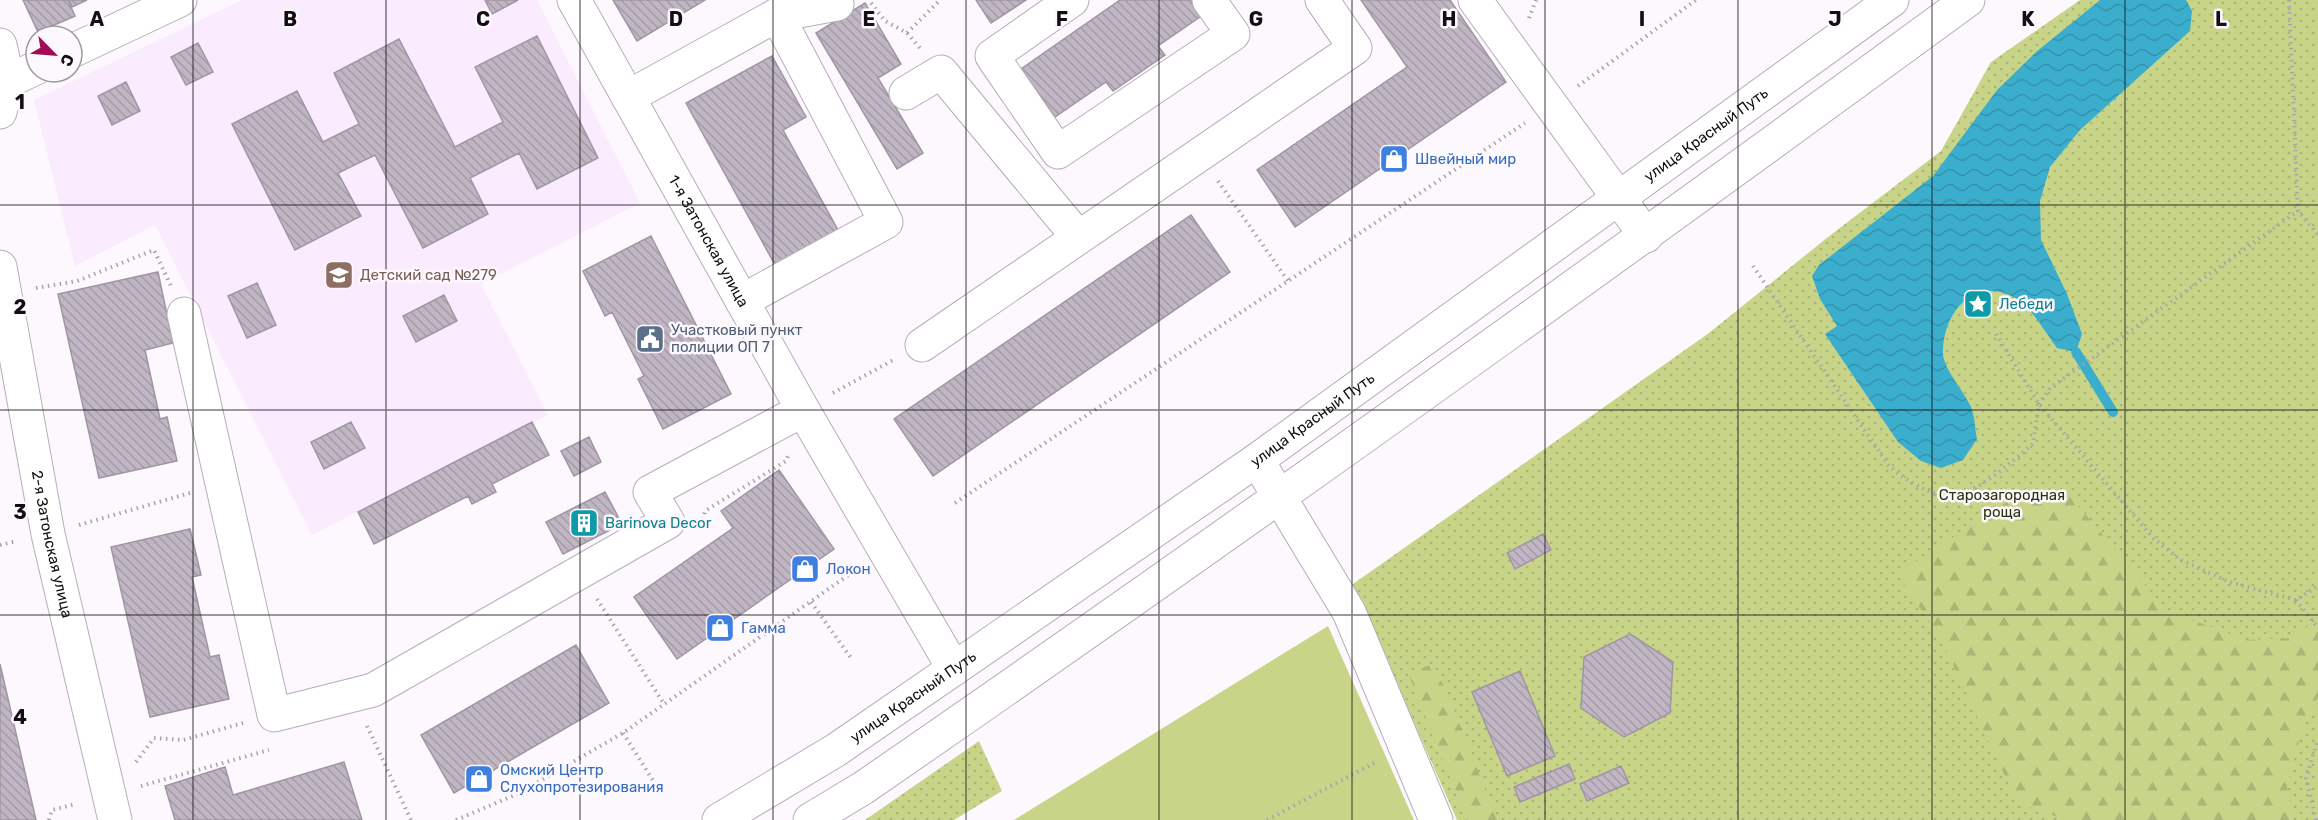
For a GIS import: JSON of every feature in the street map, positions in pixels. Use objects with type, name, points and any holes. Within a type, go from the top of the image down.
[{"type":"main road","points":[[84,45],[180,0]]},
{"type":"main road","name":"1-я Затонская улица","points":[[574,0],[803,410],[977,709]]},
{"type":"main road","points":[[1072,0],[992,56],[1058,152],[1233,34],[1209,0]]},
{"type":"main road","points":[[922,345],[1355,48],[1322,0]]},
{"type":"main road","points":[[1475,0],[1646,236]]},
{"type":"main road","name":"улица Красный Путь","points":[[719,820],[836,750],[1257,460],[1892,0]]},
{"type":"main road","points":[[810,820],[863,788],[1281,496],[1646,236],[1968,0]]},
{"type":"main road","points":[[628,97],[777,15],[853,2]]},
{"type":"main road","points":[[742,301],[886,222],[777,15]]},
{"type":"main road","points":[[0,45],[22,74],[0,112]]},
{"type":"main road","points":[[906,93],[941,72],[1078,237]]},
{"type":"main road","name":"2-я Затонская улица","points":[[3,280],[48,534],[112,808]]},
{"type":"main road","points":[[184,314],[274,715],[373,690],[658,528],[668,522],[650,492],[803,410]]},
{"type":"main road","points":[[1257,460],[1281,496],[1349,612],[1436,820]]},
{"type":"path","points":[[907,33],[940,0]]},
{"type":"path","points":[[955,503],[1552,105],[1696,0]]},
{"type":"path","points":[[2289,0],[2298,210],[2318,235]]},
{"type":"path","points":[[853,2],[907,33],[941,72]]},
{"type":"path","points":[[1200,154],[1288,281]]},
{"type":"path","points":[[1753,266],[1889,466],[1912,483],[1942,495],[1971,491],[2033,444],[2039,404],[2050,388],[2298,210]]},
{"type":"path","points":[[3,280],[77,281],[154,250],[184,314]]},
{"type":"path","points":[[1996,334],[2039,404],[2152,537],[2179,559],[2229,582],[2296,600],[2318,628]]},
{"type":"path","points":[[803,410],[922,345]]},
{"type":"path","points":[[48,534],[222,484]]},
{"type":"path","points":[[456,820],[517,794],[623,732],[862,566]]},
{"type":"path","points":[[2296,600],[2318,586]]},
{"type":"path","points":[[596,598],[664,704]]},
{"type":"path","points":[[811,602],[850,658]]},
{"type":"path","points":[[112,808],[154,738],[183,740],[274,715]]},
{"type":"path","points":[[365,723],[411,820]]},
{"type":"path","points":[[623,732],[654,782]]},
{"type":"path","points":[[2316,820],[2306,778],[2318,739]]},
{"type":"path","points":[[1267,820],[1406,747]]},
{"type":"shaded area","name":"Детский сад №279","points":[[242,0],[537,0],[640,203],[481,284],[548,415],[312,535],[155,225],[75,266],[34,100],[67,84],[84,84],[84,76]]},
{"type":"green space","name":"Старозагородная роща","points":[[2080,0],[2318,0],[2318,820],[1457,820],[1353,584],[1709,333],[1828,237],[1941,151],[1991,62]]},
{"type":"green space","points":[[2065,490],[2167,611],[2247,640],[2292,638],[2318,619],[2318,697],[2301,733],[2287,787],[2293,820],[2065,820],[2017,802],[1941,639],[1897,574],[2016,496]]},
{"type":"green space","points":[[1328,626],[1414,820],[1014,820]]},
{"type":"green space","points":[[1430,665],[1445,687],[1497,820],[1467,820],[1408,673]]},
{"type":"green space","points":[[979,741],[1002,791],[954,820],[865,820]]},
{"type":"water","points":[[2100,0],[2186,0],[2192,11],[2190,31],[2080,130],[2050,167],[2040,201],[2041,240],[2067,294],[2082,334],[2076,352],[2057,348],[2024,305],[2004,293],[1990,291],[1976,294],[1965,300],[1949,324],[1944,338],[1943,354],[1947,367],[1971,407],[1977,439],[1963,460],[1941,468],[1921,461],[1898,442],[1825,334],[1837,326],[1820,299],[1812,276],[1819,265],[1933,176],[1997,90],[2036,52]]},
{"type":"building","points":[[23,0],[68,0],[75,16],[56,24],[34,24]]},
{"type":"building","points":[[69,0],[87,0],[72,7]]},
{"type":"building","points":[[485,0],[518,0],[492,14]]},
{"type":"building","points":[[613,0],[705,0],[637,41]]},
{"type":"building","points":[[976,0],[1026,0],[991,23]]},
{"type":"building","points":[[1120,0],[1194,0],[1204,14],[1158,46],[1165,55],[1113,91],[1106,82],[1055,117],[1021,69]]},
{"type":"building","points":[[1361,0],[1450,0],[1506,82],[1295,227],[1257,170],[1407,67]]},
{"type":"building","points":[[865,3],[901,64],[878,78],[923,153],[897,169],[816,33]]},
{"type":"building","points":[[537,36],[598,158],[537,189],[519,153],[470,178],[488,214],[423,248],[375,155],[338,173],[361,216],[295,250],[232,124],[297,91],[323,142],[359,124],[334,73],[399,39],[455,147],[503,122],[475,67]]},
{"type":"building","points":[[198,43],[213,72],[186,85],[171,57]]},
{"type":"building","points":[[772,56],[806,117],[783,130],[838,230],[775,265],[686,103]]},
{"type":"building","points":[[126,82],[140,111],[112,125],[98,96]]},
{"type":"building","points":[[1191,215],[1230,272],[933,476],[894,419]]},
{"type":"building","points":[[651,236],[731,394],[663,429],[638,379],[644,376],[612,312],[605,316],[583,271]]},
{"type":"building","points":[[158,272],[173,343],[145,350],[160,419],[167,417],[177,461],[99,478],[58,294]]},
{"type":"building","points":[[257,283],[276,325],[247,338],[228,296]]},
{"type":"building","points":[[444,295],[457,321],[416,342],[403,316]]},
{"type":"building","points":[[351,422],[365,448],[324,469],[311,442]]},
{"type":"building","points":[[532,422],[549,455],[492,484],[496,492],[472,504],[468,496],[374,544],[358,512]]},
{"type":"building","points":[[589,437],[601,462],[574,476],[561,451]]},
{"type":"building","points":[[779,470],[834,549],[677,659],[634,597],[733,528],[721,511]]},
{"type":"building","name":"Barinova Decor","points":[[605,492],[622,524],[563,554],[546,522]]},
{"type":"building","points":[[190,529],[201,575],[192,577],[210,657],[219,655],[229,699],[150,717],[111,547]]},
{"type":"building","points":[[1543,534],[1551,550],[1515,569],[1507,553]]},
{"type":"building","points":[[1630,634],[1673,662],[1670,713],[1624,737],[1581,708],[1584,657]]},
{"type":"building","points":[[576,645],[609,703],[454,793],[421,735]]},
{"type":"building","points":[[0,664],[36,820],[0,820]]},
{"type":"building","points":[[1520,671],[1555,756],[1507,776],[1472,692]]},
{"type":"building","points":[[344,762],[362,820],[175,820],[165,786],[225,767],[233,795]]},
{"type":"building","points":[[1569,764],[1575,779],[1520,802],[1514,787]]},
{"type":"building","points":[[1621,766],[1629,783],[1587,801],[1580,784]]},
{"type":"waterway","points":[[2076,352],[2113,412]]},
{"type":"place","name":"Швейный мир","points":[[1394,159]]},
{"type":"place","name":"Детский сад №279","points":[[339,275]]},
{"type":"place","name":"Лебеди","points":[[1978,304]]},
{"type":"place","name":"Участковый пункт полиции ОП 7","points":[[650,339]]},
{"type":"place","name":"Barinova Decor","points":[[584,523]]},
{"type":"place","name":"Локон","points":[[805,569]]},
{"type":"place","name":"Гамма","points":[[720,628]]},
{"type":"place","name":"Омский Центр Слухопротезирования","points":[[479,779]]}]
